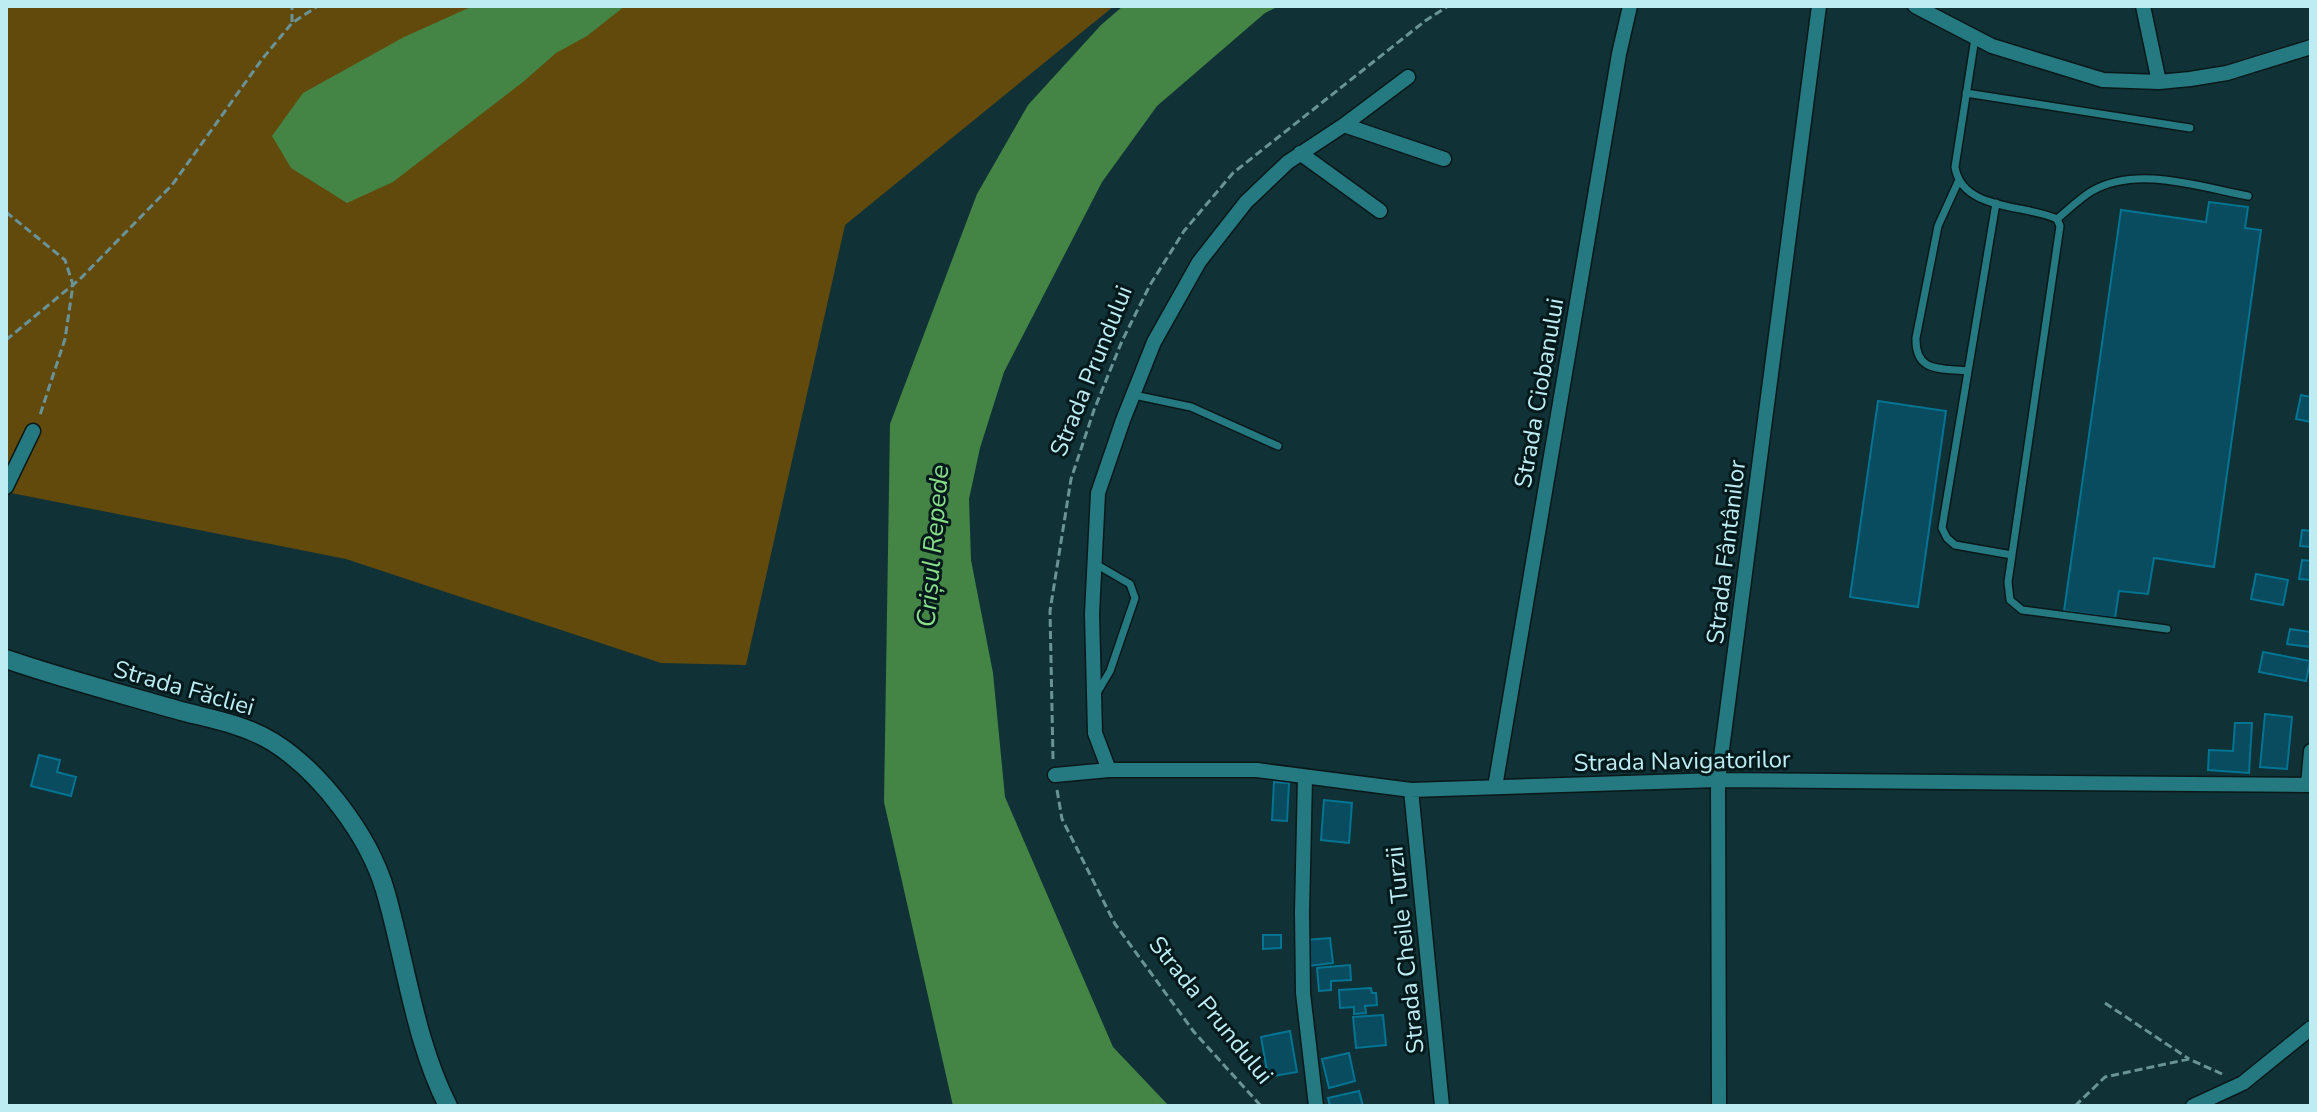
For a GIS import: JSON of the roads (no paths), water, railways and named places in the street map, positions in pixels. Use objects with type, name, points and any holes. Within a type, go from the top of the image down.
[{"type":"street","name":"Strada Ciobanului","points":[[1495,787],[1630,6]]},
{"type":"street","name":"Strada Fântânilor","points":[[1719,1106],[1718,780],[1819,6]]},
{"type":"street","points":[[1915,6],[1992,46],[2103,80],[2159,82],[2227,73],[2311,47]]},
{"type":"street","points":[[2143,6],[2159,82]]},
{"type":"street","name":"Strada Prundului","points":[[1109,770],[1095,733],[1092,614],[1098,493],[1154,342],[1199,262],[1246,202],[1288,162],[1408,77]]},
{"type":"street","points":[[1344,125],[1444,159]]},
{"type":"street","points":[[1300,153],[1380,211]]},
{"type":"street","points":[[6,487],[33,431]]},
{"type":"street","name":"Strada Făcliei","points":[[6,659],[244,728],[271,740],[301,761],[324,786],[362,838],[384,887],[427,1056],[448,1106]]},
{"type":"street","points":[[2310,785],[2311,751]]},
{"type":"street","name":"Strada Navigatorilor","points":[[1055,775],[1109,770],[1257,770],[1411,790],[1718,780],[2310,785]]},
{"type":"street","points":[[1305,778],[1303,993],[1316,1106]]},
{"type":"street","name":"Strada Cheile Turzii","points":[[1411,790],[1442,1106]]},
{"type":"street","points":[[2193,1106],[2243,1083],[2311,1028]]},
{"type":"lane","points":[[1968,371],[1933,368],[1920,362],[1916,353],[1916,338],[1938,226],[1958,182],[1955,167],[1975,38]]},
{"type":"lane","points":[[1966,93],[2190,128]]},
{"type":"lane","points":[[2057,219],[2093,191],[2123,180],[2161,180],[2248,196]]},
{"type":"lane","points":[[1958,182],[1970,192],[1996,203],[2046,214],[2057,219],[2060,226],[2008,582],[2010,600],[2022,610],[2167,629]]},
{"type":"lane","points":[[1996,203],[1942,528],[1955,545],[2012,555]]},
{"type":"lane","points":[[1133,395],[1191,407],[1278,446]]},
{"type":"lane","points":[[1094,563],[1130,584],[1135,598],[1110,671],[1096,695]]},
{"type":"water","points":[[473,6],[625,6],[587,36],[556,53],[393,182],[347,203],[291,168],[272,136],[303,93],[404,37]]},
{"type":"water","name":"Crișul Repede","points":[[1123,6],[1279,6],[1265,13],[1157,106],[1102,182],[1004,372],[980,448],[969,499],[971,560],[993,673],[1005,797],[1113,1047],[1169,1106],[953,1106],[884,802],[890,424],[977,194],[1028,105],[1101,25]]}]
